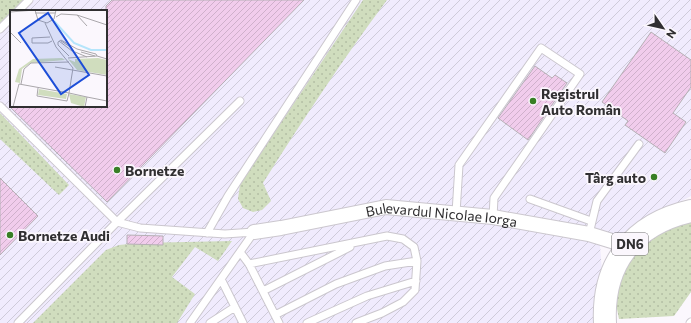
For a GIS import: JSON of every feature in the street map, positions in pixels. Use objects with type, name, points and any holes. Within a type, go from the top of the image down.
[{"type":"main road","name":"DN6","points":[[605,315],[608,286],[616,264],[628,246],[642,232],[657,222],[691,211]]},
{"type":"street","name":"Bulevardul Nicolae Iorga","points":[[254,232],[386,207],[590,228],[628,246]]},
{"type":"lane","points":[[19,10],[28,0]]},
{"type":"lane","points":[[207,233],[228,196],[356,0]]},
{"type":"lane","points":[[0,29],[10,19]]},
{"type":"lane","points":[[456,213],[460,166],[541,48],[580,74],[494,198],[493,217]]},
{"type":"lane","points":[[18,323],[117,222],[240,101]]},
{"type":"lane","points":[[0,106],[117,222],[140,228],[207,233],[225,234],[254,232]]},
{"type":"lane","points":[[530,199],[590,228],[597,201],[639,144]]},
{"type":"lane","points":[[190,323],[254,232]]},
{"type":"lane","points":[[249,264],[387,236],[403,239],[414,247],[417,261],[416,290],[403,302],[382,313],[356,323]]},
{"type":"lane","points":[[263,291],[358,243]]},
{"type":"lane","points":[[240,252],[249,264],[279,323]]},
{"type":"lane","points":[[275,315],[336,284],[385,266],[417,261]]},
{"type":"lane","points":[[221,279],[243,323]]},
{"type":"lane","points":[[308,323],[366,296],[416,281]]},
{"type":"lane","points":[[210,323],[235,307]]},
{"type":"shaded area","points":[[0,0],[691,0],[691,196],[600,245],[606,323],[0,323]]},
{"type":"green space","points":[[0,0],[23,0],[13,10],[10,10],[10,13],[0,23]]},
{"type":"green space","points":[[363,0],[387,0],[323,90],[263,183],[271,201],[262,210],[253,212],[243,208],[238,199],[240,184]]},
{"type":"green space","points":[[0,113],[69,185],[59,195],[0,139]]},
{"type":"green space","points":[[691,220],[691,292],[674,316],[619,319],[616,295],[622,276],[631,259],[644,244],[655,235]]},
{"type":"green space","points":[[232,241],[218,261],[195,247],[172,277],[195,294],[177,323],[33,323],[106,250],[119,245],[139,243]]},
{"type":"building","points":[[112,0],[304,0],[107,202],[10,107],[107,107],[106,6]]},
{"type":"building","points":[[651,32],[691,60],[691,87],[673,113],[686,122],[665,153],[625,125],[628,121],[602,102]]},
{"type":"building","name":"Registrul Auto Român","points":[[535,66],[552,78],[555,75],[567,83],[528,140],[498,118]]},
{"type":"building","name":"Bornetze Audi","points":[[0,178],[38,216],[0,255]]},
{"type":"building","points":[[127,235],[163,236],[163,245],[127,244]]},
{"type":"place","name":"Registrul Auto Român","points":[[533,101]]},
{"type":"place","name":"Bornetze","points":[[117,170]]},
{"type":"place","name":"Târg auto","points":[[654,177]]},
{"type":"place","name":"Bornetze Audi","points":[[10,235]]}]
